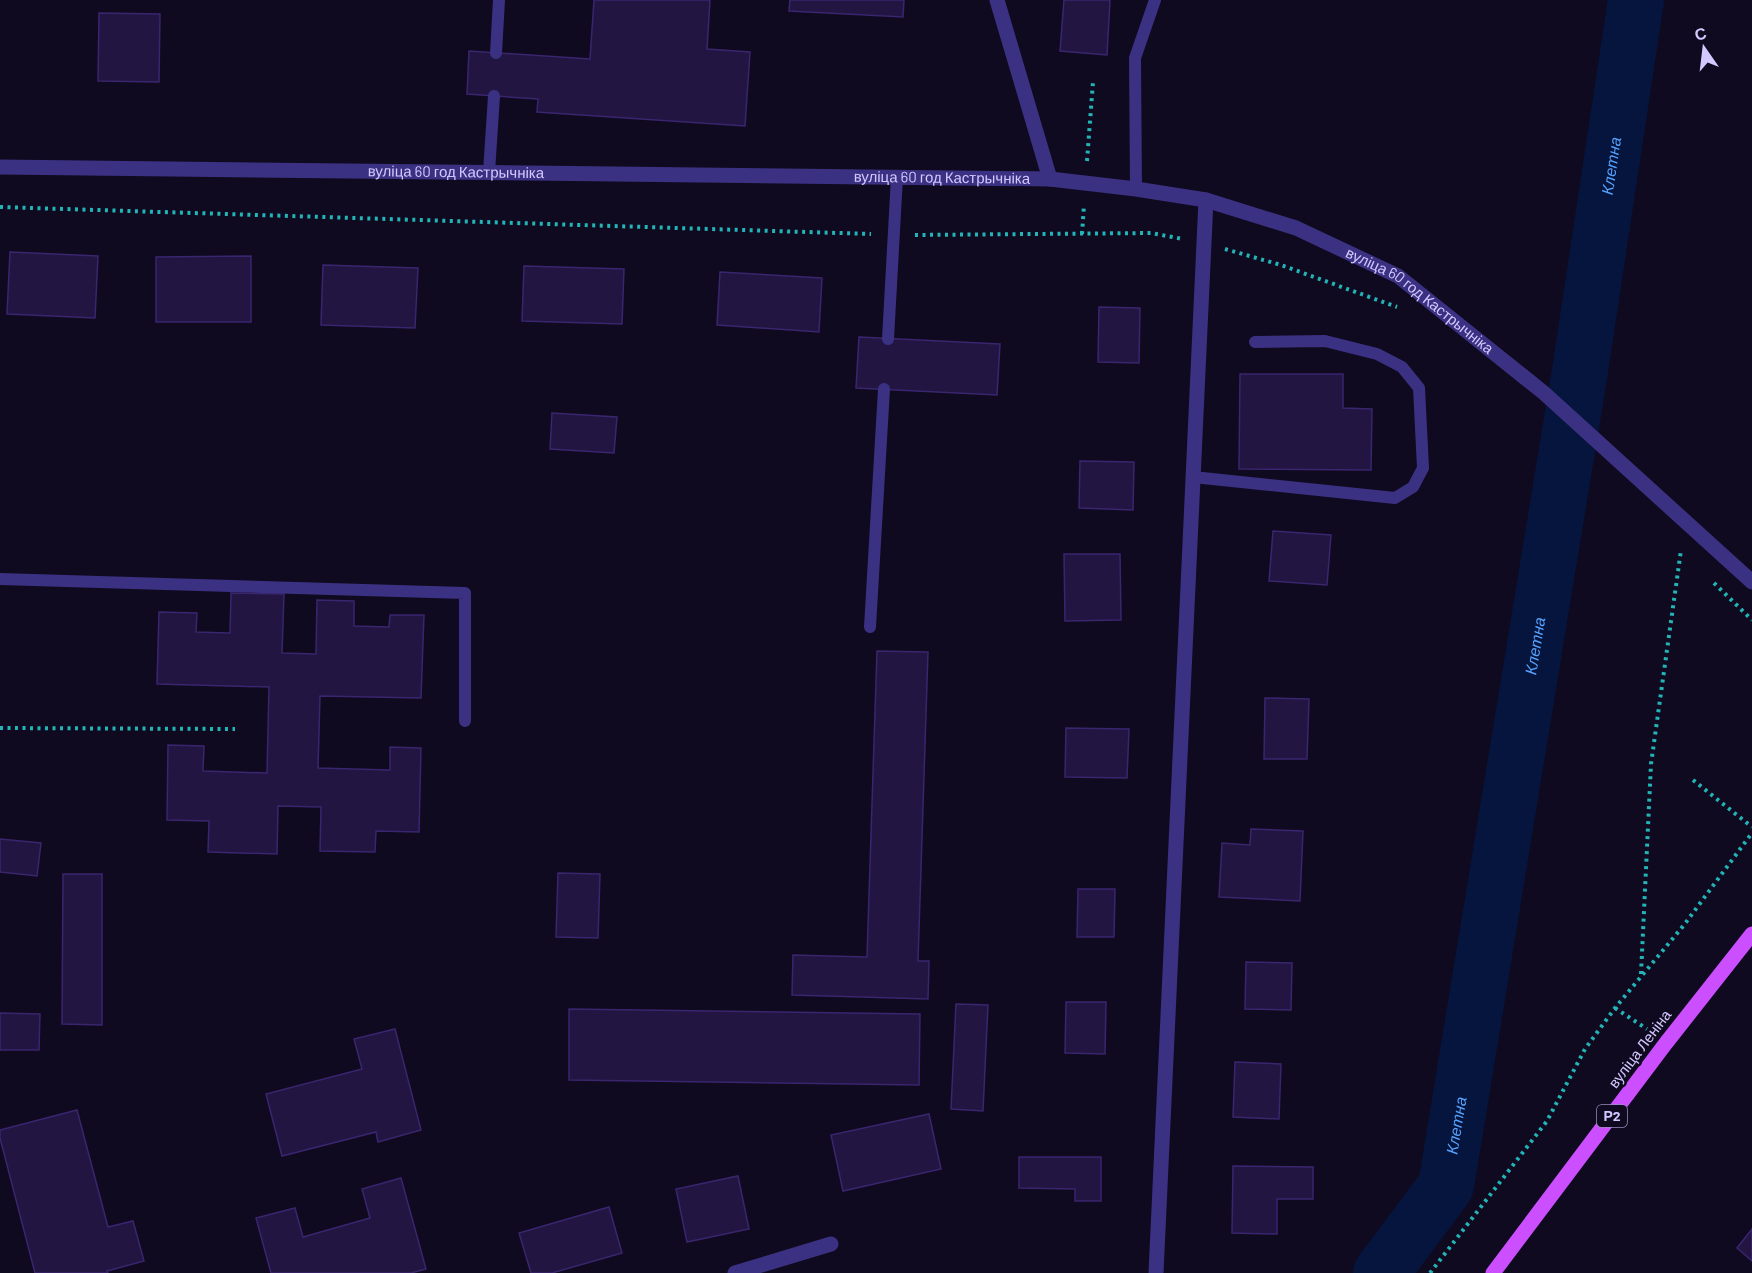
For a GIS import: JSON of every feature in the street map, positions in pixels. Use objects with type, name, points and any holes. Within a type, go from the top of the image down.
[{"type":"main road","name":"вуліца Леніна","points":[[1493,1273],[1666,1043],[1752,934]]},
{"type":"street","points":[[997,0],[1050,178]]},
{"type":"street","points":[[1005,28],[1007,0]]},
{"type":"street","name":"вуліца 60 год Кастрычніка","points":[[0,167],[1050,178],[1206,200],[1296,228],[1398,276],[1544,393],[1752,582]]},
{"type":"street","points":[[1156,1273],[1206,200]]},
{"type":"street","points":[[735,1273],[831,1244]]},
{"type":"lane","points":[[496,53],[500,0]]},
{"type":"lane","points":[[1136,189],[1135,58],[1155,0]]},
{"type":"lane","points":[[489,172],[494,96]]},
{"type":"lane","points":[[888,339],[897,177]]},
{"type":"lane","points":[[1193,477],[1395,498],[1413,487],[1423,468],[1419,388],[1402,367],[1377,354],[1325,341],[1255,342]]},
{"type":"lane","points":[[870,627],[884,389]]},
{"type":"lane","points":[[0,579],[465,592],[465,721]]},
{"type":"path","points":[[0,207],[894,235],[1151,233],[1204,243],[1281,265],[1402,309]]},
{"type":"path","points":[[1641,975],[1651,764],[1681,550]]},
{"type":"path","points":[[0,728],[235,729]]},
{"type":"path","points":[[1694,780],[1752,827]]},
{"type":"path","points":[[1430,1273],[1547,1120],[1585,1050],[1641,975],[1684,925],[1752,833]]},
{"type":"path","points":[[1616,1008],[1666,1043]]},
{"type":"building","points":[[594,0],[710,0],[707,49],[750,52],[745,126],[537,112],[538,99],[467,94],[469,51],[590,59]]},
{"type":"building","points":[[790,0],[904,0],[903,17],[789,11]]},
{"type":"building","points":[[1064,0],[1110,0],[1107,55],[1060,51]]},
{"type":"building","points":[[99,13],[160,14],[159,82],[98,81]]},
{"type":"building","points":[[10,252],[98,256],[95,318],[7,314]]},
{"type":"building","points":[[251,256],[251,322],[156,322],[156,257]]},
{"type":"building","points":[[323,265],[418,268],[415,328],[321,325]]},
{"type":"building","points":[[524,266],[624,269],[622,324],[522,321]]},
{"type":"building","points":[[720,272],[822,278],[819,332],[717,325]]},
{"type":"building","points":[[1099,307],[1140,308],[1139,363],[1098,362]]},
{"type":"building","points":[[859,337],[1000,344],[997,395],[856,388]]},
{"type":"building","points":[[1240,374],[1343,374],[1343,408],[1372,409],[1371,470],[1239,469]]},
{"type":"building","points":[[552,413],[617,417],[614,453],[550,449]]},
{"type":"building","points":[[1080,461],[1134,462],[1133,510],[1079,508]]},
{"type":"building","points":[[1273,531],[1331,535],[1327,585],[1269,581]]},
{"type":"building","points":[[1064,554],[1120,554],[1121,620],[1065,621]]},
{"type":"building","points":[[231,593],[284,594],[282,653],[316,654],[317,600],[354,601],[354,626],[389,627],[390,615],[424,615],[421,698],[320,696],[318,768],[390,770],[390,747],[421,748],[419,832],[376,831],[375,852],[320,851],[321,807],[278,806],[277,854],[208,852],[209,821],[167,820],[168,745],[204,746],[203,771],[267,773],[269,687],[157,684],[159,612],[197,613],[196,632],[230,633]]},
{"type":"building","points":[[877,651],[928,652],[918,961],[929,961],[928,999],[792,995],[793,955],[867,957]]},
{"type":"building","points":[[1265,698],[1309,699],[1307,759],[1264,759]]},
{"type":"building","points":[[1066,728],[1129,729],[1127,778],[1065,777]]},
{"type":"building","points":[[1251,829],[1303,831],[1300,901],[1219,897],[1222,843],[1250,845]]},
{"type":"building","points":[[0,839],[41,843],[37,876],[0,872]]},
{"type":"building","points":[[558,873],[600,874],[598,938],[556,937]]},
{"type":"building","points":[[63,874],[102,874],[102,1025],[62,1024]]},
{"type":"building","points":[[1078,889],[1115,889],[1114,937],[1077,937]]},
{"type":"building","points":[[1246,962],[1292,963],[1291,1010],[1245,1009]]},
{"type":"building","points":[[1066,1002],[1106,1002],[1105,1054],[1065,1053]]},
{"type":"building","points":[[956,1004],[988,1005],[983,1111],[951,1109]]},
{"type":"building","points":[[569,1009],[920,1014],[919,1085],[569,1080]]},
{"type":"building","points":[[0,1013],[40,1014],[39,1050],[0,1050]]},
{"type":"building","points":[[395,1029],[421,1130],[378,1142],[376,1132],[282,1156],[266,1094],[362,1069],[354,1039]]},
{"type":"building","points":[[1235,1062],[1281,1064],[1279,1119],[1233,1117]]},
{"type":"building","points":[[77,1110],[108,1227],[133,1221],[144,1261],[107,1271],[108,1273],[35,1273],[0,1138],[0,1130]]},
{"type":"building","points":[[929,1114],[941,1169],[843,1191],[831,1135]]},
{"type":"building","points":[[1019,1157],[1101,1157],[1101,1201],[1075,1201],[1075,1189],[1019,1188]]},
{"type":"building","points":[[1233,1166],[1313,1167],[1313,1199],[1277,1199],[1277,1234],[1232,1233]]},
{"type":"building","points":[[738,1176],[749,1229],[687,1242],[676,1189]]},
{"type":"building","points":[[401,1178],[426,1269],[411,1273],[271,1273],[256,1218],[295,1208],[303,1237],[370,1218],[362,1189]]},
{"type":"building","points":[[609,1207],[622,1253],[552,1273],[531,1273],[519,1233]]},
{"type":"building","points":[[1752,1229],[1752,1261],[1737,1248]]},
{"type":"waterway","name":"Клетна","points":[[1381,1273],[1446,1186],[1580,371],[1636,0]]}]
